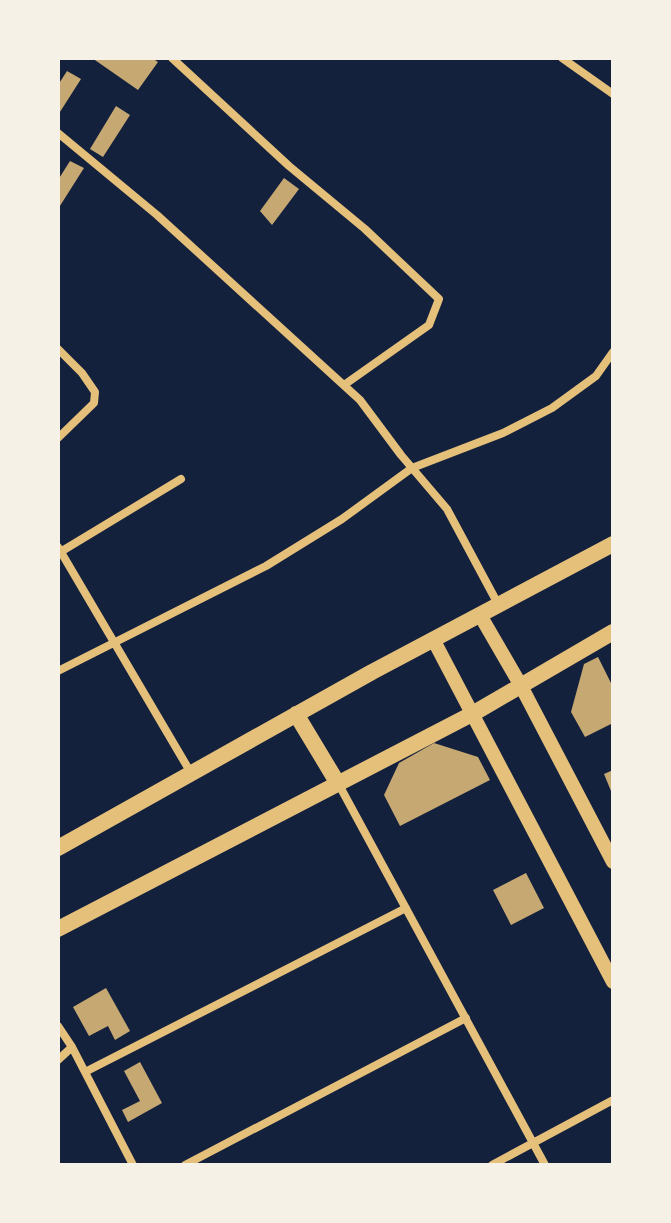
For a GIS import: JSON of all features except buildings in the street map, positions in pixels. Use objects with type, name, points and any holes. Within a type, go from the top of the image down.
[{"type":"main road","points":[[58,848],[296,714],[613,544]]},
{"type":"main road","points":[[58,929],[474,713],[613,632]]},
{"type":"main road","points":[[296,714],[337,782]]},
{"type":"street","points":[[172,58],[439,299],[429,325],[344,385]]},
{"type":"street","points":[[562,58],[613,94]]},
{"type":"street","points":[[58,133],[157,215],[360,400],[447,509],[499,605]]},
{"type":"street","points":[[58,349],[82,373],[95,392],[94,403],[58,438]]},
{"type":"street","points":[[58,671],[266,566],[342,519],[412,468],[503,433],[552,408],[596,376],[613,352]]},
{"type":"street","points":[[181,479],[60,549],[191,773]]},
{"type":"street","points":[[480,615],[520,684],[613,862]]},
{"type":"street","points":[[433,639],[613,982]]},
{"type":"street","points":[[337,782],[545,1165]]},
{"type":"street","points":[[85,1072],[406,908]]},
{"type":"street","points":[[185,1165],[466,1018]]},
{"type":"street","points":[[58,1026],[133,1165]]},
{"type":"street","points":[[58,1060],[72,1047]]},
{"type":"street","points":[[492,1165],[613,1100]]}]
